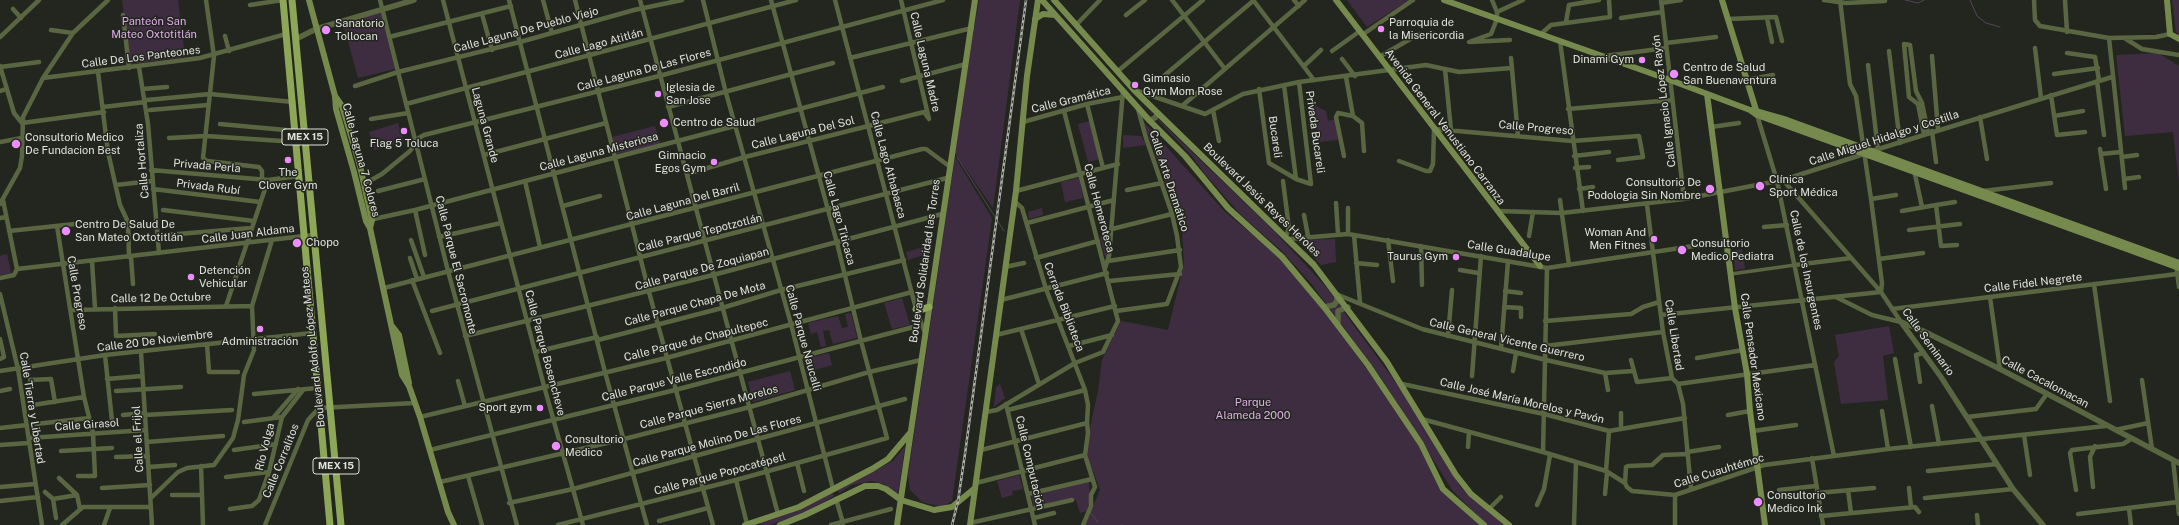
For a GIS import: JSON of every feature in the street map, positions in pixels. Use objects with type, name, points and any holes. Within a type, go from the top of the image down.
[{"type":"main road","name":"Boulevard Adolfo López Mateos","points":[[283,0],[330,525]]},
{"type":"main road","name":"Boulevard Adolfo López Mateos","points":[[292,0],[341,525]]},
{"type":"main road","name":"Calle Laguna 7 Colores","points":[[309,0],[335,96],[336,109],[369,220]]},
{"type":"main road","name":"Boulevard Solidaridad las Torres","points":[[897,525],[947,178],[972,28],[975,0]]},
{"type":"main road","points":[[973,524],[976,485],[1016,191],[1038,0]]},
{"type":"main road","name":"Boulevard Jesús Reyes Heroles","points":[[1042,0],[1098,62],[1123,94],[1138,107],[1185,156],[1228,208],[1282,257],[1324,306],[1338,323],[1421,444],[1443,489],[1484,525]]},
{"type":"main road","name":"Boulevard Jesús Reyes Heroles","points":[[1054,0],[1104,54],[1134,90],[1287,237],[1314,265],[1348,307],[1402,384],[1456,475],[1471,494],[1509,525]]},
{"type":"main road","name":"Avenida General Venustiano Carranza","points":[[1336,0],[1540,266]]},
{"type":"main road","points":[[1444,0],[1670,80],[2177,267]]},
{"type":"main road","name":"Calle de los Insurgentes","points":[[1722,0],[1754,111]]},
{"type":"main road","points":[[2167,0],[2170,34],[2179,39]]},
{"type":"main road","points":[[1035,19],[1043,14],[1055,15]]},
{"type":"main road","name":"Calle Pensador Mexicano","points":[[1707,94],[1735,308],[1747,374],[1750,411],[1765,525]]},
{"type":"main road","name":"Calle Laguna 7 Colores","points":[[335,96],[342,106],[364,184],[370,228],[402,375],[409,386],[420,417],[448,512],[454,525]]},
{"type":"main road","points":[[1863,151],[1874,151],[1914,170]]},
{"type":"main road","points":[[916,309],[920,310],[929,307]]},
{"type":"main road","points":[[746,525],[756,523],[799,507],[888,459],[910,433]]},
{"type":"main road","points":[[780,525],[858,488],[872,485],[886,489],[900,500],[922,508],[947,509],[958,503],[976,485]]},
{"type":"main road","points":[[833,489],[836,499]]},
{"type":"main road","name":"Calle Laguna 7 Colores","points":[[448,512],[449,525]]},
{"type":"street","points":[[0,37],[39,0]]},
{"type":"street","points":[[0,278],[14,275],[17,269],[6,216],[1,202],[21,162],[22,123],[24,114],[42,78],[73,33],[108,0]]},
{"type":"street","points":[[206,0],[214,56],[203,158],[208,161],[259,167],[262,171],[262,180]]},
{"type":"street","points":[[250,5],[283,0]]},
{"type":"street","name":"Calle Parque El Sacromonte","points":[[380,0],[439,238],[517,525]]},
{"type":"street","points":[[296,38],[316,29],[382,8],[414,0]]},
{"type":"street","name":"Laguna Grande","points":[[443,0],[510,255]]},
{"type":"street","points":[[509,0],[590,307],[605,372],[634,473],[647,525]]},
{"type":"street","points":[[543,0],[552,33]]},
{"type":"street","points":[[575,0],[657,325],[713,525]]},
{"type":"street","points":[[640,0],[659,76],[687,174],[713,276],[741,373],[778,514]]},
{"type":"street","name":"Calle Laguna De Pueblo Viejo","points":[[355,86],[398,72],[492,50],[642,9],[682,0]]},
{"type":"street","name":"Calle Parque Naucalli","points":[[703,0],[726,93],[800,357],[833,489]]},
{"type":"street","name":"Calle Lago Titicaca","points":[[770,0],[837,243],[860,341],[870,372],[887,438],[885,440]]},
{"type":"street","name":"Calle Lago Atitlán","points":[[406,104],[796,0]]},
{"type":"street","name":"Calle Lago Athabasca","points":[[835,0],[896,227],[916,309],[925,333]]},
{"type":"street","name":"Calle Laguna Madre","points":[[901,0],[928,110],[928,119],[924,112]]},
{"type":"street","name":"Calle Laguna De Las Flores","points":[[364,184],[382,174],[410,151],[416,142],[424,135],[537,108],[943,0]]},
{"type":"street","points":[[1077,24],[1100,0]]},
{"type":"street","points":[[1126,16],[1145,0]]},
{"type":"street","points":[[1172,0],[1225,69]]},
{"type":"street","points":[[1118,71],[1203,0]]},
{"type":"street","points":[[1294,0],[1299,6]]},
{"type":"street","points":[[1182,106],[1305,0]]},
{"type":"street","points":[[1332,51],[1413,0]]},
{"type":"street","points":[[1492,0],[1497,12],[1497,19],[1490,35],[1469,42],[1472,44],[1510,40]]},
{"type":"street","points":[[1497,12],[1522,0]]},
{"type":"street","points":[[1566,22],[1569,5],[1599,0]]},
{"type":"street","points":[[1541,34],[1548,26],[1611,16],[1609,0]]},
{"type":"street","points":[[1661,1],[1681,0]]},
{"type":"street","points":[[1824,0],[1885,1]]},
{"type":"street","points":[[2034,0],[2035,20],[2040,26],[2067,32],[2109,38],[2126,39],[2156,37],[2170,34]]},
{"type":"street","points":[[2065,0],[2067,32]]},
{"type":"street","points":[[1165,75],[1253,1],[1274,26],[1314,80]]},
{"type":"street","name":"Calle Ignacio López Rayón","points":[[1661,1],[1684,199]]},
{"type":"street","points":[[1661,315],[1881,292],[1882,287],[1879,259],[1871,199],[1856,96],[1850,84],[1840,1]]},
{"type":"street","points":[[389,37],[511,6]]},
{"type":"street","points":[[13,9],[21,18]]},
{"type":"street","points":[[1622,18],[1662,12]]},
{"type":"street","points":[[482,14],[492,50]]},
{"type":"street","points":[[123,15],[129,68]]},
{"type":"street","points":[[1728,20],[1776,17],[1778,19],[1782,41]]},
{"type":"street","points":[[1767,18],[1772,42]]},
{"type":"street","points":[[850,58],[972,28]]},
{"type":"street","points":[[51,30],[73,33]]},
{"type":"street","name":"Calle De Los Panteones","points":[[42,78],[139,67],[214,56],[286,34]]},
{"type":"street","points":[[1379,57],[1419,34]]},
{"type":"street","points":[[226,36],[229,52]]},
{"type":"street","points":[[1602,56],[1716,37]]},
{"type":"street","points":[[2109,38],[2125,188]]},
{"type":"street","points":[[2126,39],[2142,49],[2179,55]]},
{"type":"street","points":[[1560,41],[1574,156],[1583,211]]},
{"type":"street","points":[[1920,104],[1910,97],[1903,46],[1906,44],[1910,45],[1916,91],[1920,104],[1924,127],[1928,133],[1936,162]]},
{"type":"street","points":[[2035,48],[2041,98]]},
{"type":"street","points":[[1304,66],[1321,50]]},
{"type":"street","points":[[1889,51],[1900,143]]},
{"type":"street","points":[[2067,53],[2095,57],[2098,68],[2104,135]]},
{"type":"street","points":[[1098,62],[1099,57],[1104,54]]},
{"type":"street","points":[[1932,56],[1938,129]]},
{"type":"street","points":[[1511,58],[1518,136]]},
{"type":"street","points":[[1342,59],[1355,76]]},
{"type":"street","points":[[22,123],[14,113],[0,67],[39,62]]},
{"type":"street","points":[[668,107],[726,93],[833,63]]},
{"type":"street","points":[[902,80],[966,64]]},
{"type":"street","points":[[1134,90],[1204,114],[1239,95],[1299,82],[1355,76],[1429,65],[1462,72],[1512,68]]},
{"type":"street","points":[[1868,65],[1874,151]]},
{"type":"street","name":"Calle Hortaliza","points":[[139,67],[146,101],[159,253]]},
{"type":"street","points":[[2054,74],[2098,68]]},
{"type":"street","points":[[1445,69],[1451,130]]},
{"type":"street","points":[[1906,71],[1913,70]]},
{"type":"street","points":[[98,72],[104,110],[108,152],[120,205],[128,222],[133,284]]},
{"type":"street","points":[[1746,80],[1773,74]]},
{"type":"street","points":[[1346,77],[1353,116]]},
{"type":"street","name":"Calle Miguel Hidalgo y Costilla","points":[[1874,151],[1938,129],[1980,118],[2112,77]]},
{"type":"street","name":"Privada Bucareli","points":[[1299,82],[1311,184]]},
{"type":"street","points":[[1284,85],[1296,179]]},
{"type":"street","points":[[143,89],[167,87]]},
{"type":"street","name":"Calle Laguna Misteriosa","points":[[369,220],[415,210],[555,174],[677,140],[883,87]]},
{"type":"street","points":[[0,91],[6,89]]},
{"type":"street","name":"Bucareli","points":[[1259,90],[1269,162],[1272,166],[1296,179],[1311,184]]},
{"type":"street","points":[[22,123],[104,110],[146,101],[210,94],[293,102]]},
{"type":"street","points":[[1001,300],[1046,289],[1106,270],[1112,229],[1123,94]]},
{"type":"street","name":"Calle Gramática","points":[[1023,122],[1123,94]]},
{"type":"street","points":[[2051,95],[2058,136],[2086,132]]},
{"type":"street","points":[[1568,109],[1672,100]]},
{"type":"street","points":[[1087,104],[1103,168]]},
{"type":"street","points":[[150,110],[208,105]]},
{"type":"street","name":"Calle Arte Dramático","points":[[1116,308],[1166,305],[1169,303],[1180,274],[1180,250],[1172,214],[1146,138],[1138,107]]},
{"type":"street","points":[[1213,110],[1219,141]]},
{"type":"street","name":"Calle Hemeroteca","points":[[986,412],[998,410],[1075,363],[1103,352],[1118,321],[1116,308],[1088,207],[1064,111]]},
{"type":"street","name":"Calle de los Insurgentes","points":[[1754,111],[1780,180],[1787,225],[1834,456]]},
{"type":"street","points":[[2054,116],[2083,111]]},
{"type":"street","name":"Calle Laguna Del Sol","points":[[687,174],[745,157],[924,112]]},
{"type":"street","points":[[371,119],[408,113]]},
{"type":"street","points":[[1149,120],[1155,118],[1158,113]]},
{"type":"street","points":[[1344,156],[1336,114],[1353,116],[1362,123],[1364,151]]},
{"type":"street","points":[[1980,118],[1987,159]]},
{"type":"street","points":[[484,155],[606,123]]},
{"type":"street","points":[[1711,127],[1739,123]]},
{"type":"street","points":[[220,124],[296,132]]},
{"type":"street","points":[[1399,161],[1426,171],[1430,171],[1433,164],[1434,129]]},
{"type":"street","name":"Calle Progreso","points":[[1434,129],[1572,141],[1638,136],[1643,156],[1618,160]]},
{"type":"street","points":[[169,138],[206,136],[296,142]]},
{"type":"street","points":[[0,142],[22,138]]},
{"type":"street","name":"Calle Laguna Del Barril","points":[[384,288],[924,149],[949,166]]},
{"type":"street","name":"Calle Miguel Hidalgo y Costilla","points":[[1497,211],[1562,213],[1647,205],[1684,199],[1780,180],[1863,151]]},
{"type":"street","points":[[2106,188],[2100,151],[2137,155]]},
{"type":"street","points":[[1574,156],[1609,152]]},
{"type":"street","points":[[1016,191],[1118,164]]},
{"type":"street","points":[[1576,168],[1589,167]]},
{"type":"street","name":"Privada Perla","points":[[151,170],[262,180],[299,176]]},
{"type":"street","points":[[1914,170],[1922,207]]},
{"type":"street","points":[[2124,179],[2139,177]]},
{"type":"street","name":"Calle Parque Tepotzotlán","points":[[432,311],[704,242],[764,225],[828,210],[947,178]]},
{"type":"street","points":[[378,191],[425,179]]},
{"type":"street","points":[[226,306],[268,180]]},
{"type":"street","name":"Calle Seminario","points":[[1780,180],[1881,292],[1967,416],[2013,489],[2043,525]]},
{"type":"street","points":[[116,184],[152,181]]},
{"type":"street","points":[[525,181],[540,247]]},
{"type":"street","points":[[1283,181],[1289,228],[1287,237]]},
{"type":"street","points":[[1127,190],[1162,183]]},
{"type":"street","points":[[1978,193],[2051,183]]},
{"type":"street","points":[[1579,189],[1593,187]]},
{"type":"street","name":"Privada Rubí","points":[[153,189],[260,202]]},
{"type":"street","points":[[1871,199],[1896,195]]},
{"type":"street","points":[[563,206],[600,196]]},
{"type":"street","points":[[1027,223],[1114,200]]},
{"type":"street","points":[[1560,200],[1569,265]]},
{"type":"street","name":"Cerrada Biblioteca","points":[[1014,201],[1022,208],[1046,289],[1085,390],[1088,405],[1086,423],[1088,433],[1085,455]]},
{"type":"street","points":[[1902,211],[1955,202]]},
{"type":"street","points":[[1336,204],[1338,234]]},
{"type":"street","name":"Calle Libertad","points":[[1647,205],[1663,332],[1672,378],[1678,384],[1685,418],[1691,489]]},
{"type":"street","points":[[1936,205],[1941,246],[1957,245]]},
{"type":"street","points":[[1348,208],[1348,234]]},
{"type":"street","points":[[163,210],[254,221]]},
{"type":"street","points":[[415,210],[425,254]]},
{"type":"street","points":[[1529,236],[1533,212]]},
{"type":"street","name":"Calle Parque De Zoquiapan","points":[[465,336],[590,307],[713,276],[942,214]]},
{"type":"street","points":[[1112,229],[1172,214]]},
{"type":"street","points":[[1304,215],[1308,236]]},
{"type":"street","points":[[0,218],[6,216]]},
{"type":"street","points":[[439,238],[501,223]]},
{"type":"street","points":[[9,231],[75,224]]},
{"type":"street","points":[[1909,230],[1960,224]]},
{"type":"street","points":[[1764,227],[1787,225]]},
{"type":"street","name":"Calle Progreso","points":[[57,226],[84,397],[93,434],[95,476],[78,476]]},
{"type":"street","points":[[166,235],[251,228]]},
{"type":"street","name":"Calle Guadalupe","points":[[1287,237],[1348,234],[1547,268],[1727,241]]},
{"type":"street","name":"Calle Juan Aldama","points":[[17,269],[63,265],[313,235]]},
{"type":"street","points":[[1354,235],[1360,302]]},
{"type":"street","points":[[151,498],[178,472],[187,468],[214,465],[221,458],[233,438],[238,420],[244,375],[254,350],[252,306],[272,240]]},
{"type":"street","points":[[411,240],[424,277]]},
{"type":"street","points":[[1388,240],[1393,281]]},
{"type":"street","points":[[1036,258],[1098,241]]},
{"type":"street","points":[[1421,246],[1422,285]]},
{"type":"street","points":[[1108,261],[1180,250]]},
{"type":"street","points":[[1879,259],[1923,253]]},
{"type":"street","name":"Calle Parque Bosencheve","points":[[510,255],[553,420],[583,525]]},
{"type":"street","points":[[1472,376],[1478,274],[1481,256]]},
{"type":"street","points":[[410,258],[418,279]]},
{"type":"street","points":[[1731,274],[1851,258]]},
{"type":"street","name":"Calle Parque Chapa De Mota","points":[[535,352],[657,325],[722,308],[781,290],[904,260]]},
{"type":"street","points":[[92,261],[95,308]]},
{"type":"street","points":[[1501,349],[1504,291],[1508,261]]},
{"type":"street","points":[[1005,267],[1024,263]]},
{"type":"street","points":[[1356,263],[1377,265]]},
{"type":"street","points":[[2177,267],[2179,287]]},
{"type":"street","name":"Calle Fidel Negrete","points":[[1892,309],[2094,284],[2177,267]]},
{"type":"street","points":[[1544,452],[1547,268]]},
{"type":"street","points":[[1460,270],[1478,274]]},
{"type":"street","points":[[1109,281],[1180,274]]},
{"type":"street","points":[[412,280],[440,353]]},
{"type":"street","points":[[2094,284],[2110,401]]},
{"type":"street","points":[[1448,336],[1452,290]]},
{"type":"street","points":[[1504,291],[1520,294]]},
{"type":"street","name":"Calle Parque de Chapultepec","points":[[420,417],[732,342],[791,324],[912,292]]},
{"type":"street","name":"Calle Tierra y Libertad","points":[[0,294],[18,369],[42,525]]},
{"type":"street","points":[[1324,306],[1332,306],[1336,303],[1336,294]]},
{"type":"street","name":"Calle General Vicente Guerrero","points":[[1336,294],[1360,302],[1413,326],[1474,343],[1605,372],[1633,371]]},
{"type":"street","points":[[1836,297],[1872,315],[1901,322]]},
{"type":"street","points":[[1990,298],[2000,370]]},
{"type":"street","points":[[1545,321],[1631,314],[1643,307],[1659,302]]},
{"type":"street","name":"Calle 12 De Octubre","points":[[71,310],[95,308],[252,306]]},
{"type":"street","points":[[1338,323],[1338,311],[1348,307]]},
{"type":"street","points":[[1504,307],[1521,308],[1521,317]]},
{"type":"street","points":[[115,308],[116,336],[155,334]]},
{"type":"street","points":[[996,335],[1058,319],[1116,308]]},
{"type":"street","name":"Calle Cacalomacan","points":[[1901,322],[1914,326],[2179,463]]},
{"type":"street","name":"Calle Parque Valle Escondido","points":[[430,450],[675,390],[921,325]]},
{"type":"street","points":[[1021,329],[1039,384]]},
{"type":"street","points":[[1545,346],[1663,332]]},
{"type":"street","name":"Calle 20 De Noviembre","points":[[0,371],[105,355],[312,333]]},
{"type":"street","points":[[1069,346],[1112,335]]},
{"type":"street","points":[[0,339],[3,346],[4,357],[0,359]]},
{"type":"street","points":[[3,346],[13,344]]},
{"type":"street","points":[[207,344],[209,372],[238,372]]},
{"type":"street","points":[[1697,358],[1743,350]]},
{"type":"street","name":"Calle el Frijol","points":[[141,352],[152,525]]},
{"type":"street","points":[[1513,371],[1516,353]]},
{"type":"street","points":[[1920,382],[1916,355],[1923,353]]},
{"type":"street","points":[[105,355],[112,421]]},
{"type":"street","points":[[1895,359],[1911,447]]},
{"type":"street","name":"Calle Parque Sierra Morelos","points":[[440,482],[624,439],[750,407],[870,372],[921,360]]},
{"type":"street","points":[[1631,360],[1637,382],[1672,378]]},
{"type":"street","points":[[1678,384],[1815,365]]},
{"type":"street","points":[[1605,372],[1608,390]]},
{"type":"street","points":[[107,379],[142,376]]},
{"type":"street","points":[[30,380],[51,379],[54,402]]},
{"type":"street","points":[[2142,380],[2152,449]]},
{"type":"street","points":[[458,381],[465,406]]},
{"type":"street","name":"Calle José María Morelos y Pavón","points":[[1402,384],[1544,414],[1609,431],[1685,418]]},
{"type":"street","points":[[116,391],[181,387]]},
{"type":"street","points":[[254,394],[317,388]]},
{"type":"street","points":[[0,390],[10,389]]},
{"type":"street","points":[[273,418],[300,390]]},
{"type":"street","name":"Río Volga","points":[[230,509],[254,505],[260,497],[269,472],[282,417],[300,390]]},
{"type":"street","points":[[1008,410],[1085,390]]},
{"type":"street","points":[[1967,416],[2036,409],[2046,395]]},
{"type":"street","points":[[33,405],[84,397]]},
{"type":"street","name":"Calle Parque Molino De Las Flores","points":[[510,503],[573,489],[634,473],[758,437],[817,423],[905,399]]},
{"type":"street","points":[[319,408],[415,403]]},
{"type":"street","name":"Calle Computación","points":[[1006,404],[1036,525]]},
{"type":"street","points":[[1932,406],[1939,444]]},
{"type":"street","name":"Calle Corralitos","points":[[266,525],[308,420],[319,408]]},
{"type":"street","points":[[123,415],[232,410]]},
{"type":"street","points":[[1728,415],[1750,411]]},
{"type":"street","points":[[1882,411],[1888,449]]},
{"type":"street","points":[[1621,412],[1621,429]]},
{"type":"street","points":[[244,422],[282,417]]},
{"type":"street","points":[[36,424],[89,418]]},
{"type":"street","name":"Calle Cuauhtémoc","points":[[1422,419],[1544,452],[1607,472],[1625,483],[1632,491],[1675,495],[1757,468],[1812,458],[2106,426]]},
{"type":"street","points":[[981,450],[1086,423]]},
{"type":"street","points":[[2114,430],[2148,423]]},
{"type":"street","points":[[0,428],[27,425]]},
{"type":"street","points":[[1753,431],[1796,425]]},
{"type":"street","name":"Calle Girasol","points":[[0,445],[93,434],[146,430]]},
{"type":"street","points":[[1605,494],[1609,431]]},
{"type":"street","points":[[1468,446],[1469,432]]},
{"type":"street","points":[[2024,435],[2030,475]]},
{"type":"street","points":[[147,442],[223,436]]},
{"type":"street","points":[[2076,490],[2070,451],[2095,446],[2123,444],[2131,439]]},
{"type":"street","name":"Calle Parque Popocatépetl","points":[[558,525],[736,480],[885,440]]},
{"type":"street","points":[[234,450],[276,444]]},
{"type":"street","points":[[2093,487],[2090,457],[2095,446]]},
{"type":"street","points":[[1625,483],[1626,468],[1628,466],[1652,465],[1663,455],[1687,453],[1719,447]]},
{"type":"street","points":[[61,451],[112,448]]},
{"type":"street","points":[[976,485],[1023,470],[1085,455],[1095,489],[1091,495],[1091,506],[1083,525]]},
{"type":"street","points":[[1537,505],[1544,488],[1550,455]]},
{"type":"street","points":[[116,457],[148,456]]},
{"type":"street","points":[[1812,458],[1823,525]]},
{"type":"street","points":[[2173,460],[2179,514]]},
{"type":"street","points":[[1574,525],[1576,462]]},
{"type":"street","points":[[797,463],[804,491]]},
{"type":"street","points":[[1928,471],[1997,464]]},
{"type":"street","points":[[149,467],[175,465]]},
{"type":"street","points":[[201,466],[203,525]]},
{"type":"street","points":[[226,477],[269,472]]},
{"type":"street","points":[[468,476],[482,525]]},
{"type":"street","points":[[59,478],[77,495],[80,509]]},
{"type":"street","points":[[1028,494],[1092,479]]},
{"type":"street","points":[[736,480],[746,525]]},
{"type":"street","points":[[0,487],[36,484]]},
{"type":"street","points":[[102,488],[150,485]]},
{"type":"street","points":[[1779,490],[1816,486]]},
{"type":"street","points":[[1817,493],[1874,488]]},
{"type":"street","points":[[1909,488],[1911,507]]},
{"type":"street","points":[[1925,498],[2013,489]]},
{"type":"street","points":[[1848,490],[1851,513]]},
{"type":"street","points":[[45,492],[52,499],[56,518]]},
{"type":"street","points":[[52,499],[77,495]]},
{"type":"street","points":[[172,495],[202,495]]},
{"type":"street","points":[[1674,525],[1675,495]]},
{"type":"street","points":[[0,501],[38,497]]},
{"type":"street","points":[[1489,509],[1501,497]]},
{"type":"street","points":[[836,499],[843,524]]},
{"type":"street","points":[[973,524],[1031,508],[1072,500]]},
{"type":"street","points":[[2078,514],[2178,502]]},
{"type":"street","points":[[62,525],[80,509],[86,507],[151,507]]},
{"type":"street","points":[[1821,516],[1911,507],[1917,507],[1919,512]]},
{"type":"street","points":[[104,525],[110,508]]},
{"type":"street","points":[[659,521],[708,508]]},
{"type":"street","points":[[831,525],[843,524],[891,508]]},
{"type":"street","points":[[2129,509],[2131,525]]},
{"type":"street","points":[[1034,518],[1054,514]]},
{"type":"street","points":[[1977,515],[1978,525]]},
{"type":"green space","name":"Panteón San Mateo Oxtotitlán","points":[[122,0],[178,0],[185,57],[130,64]]},
{"type":"green space","points":[[979,0],[1020,0],[993,208],[954,152]]},
{"type":"green space","points":[[1347,0],[1409,0],[1367,27]]},
{"type":"green space","points":[[2172,0],[2179,0],[2179,35],[2176,32]]},
{"type":"green space","points":[[381,13],[395,69],[358,78],[343,23]]},
{"type":"green space","points":[[2158,53],[2179,66],[2179,183],[2173,132],[2125,136],[2116,55]]},
{"type":"green space","points":[[1141,103],[1274,231],[1339,301],[1341,308],[1399,387],[1461,488],[1507,525],[1487,525],[1453,491],[1380,376],[1310,282],[1281,250],[1242,216],[1204,173],[1192,156]]},
{"type":"green space","points":[[1314,105],[1326,111],[1328,121],[1336,119],[1338,140],[1319,142]]},
{"type":"green space","points":[[1090,121],[1100,159],[1088,162],[1078,124]]},
{"type":"green space","name":"Parque Alameda 2000","points":[[1143,121],[1225,212],[1281,258],[1329,316],[1373,378],[1416,441],[1441,490],[1483,525],[1085,525],[1100,490],[1093,471],[1084,456],[1098,391],[1102,360],[1121,321],[1168,330],[1184,264],[1182,229]]},
{"type":"green space","points":[[398,123],[404,141],[375,150],[369,132]]},
{"type":"green space","points":[[655,126],[661,145],[630,153],[616,154],[612,137]]},
{"type":"green space","points":[[1123,135],[1141,136],[1146,145],[1123,148]]},
{"type":"green space","points":[[955,157],[992,218],[952,501],[942,507],[922,502],[910,490],[908,476]]},
{"type":"green space","points":[[1079,178],[1083,198],[1065,202],[1061,182]]},
{"type":"green space","points":[[1042,208],[1043,215],[1029,219],[1028,212]]},
{"type":"green space","points":[[1110,234],[1109,256],[1105,257],[1100,237]]},
{"type":"green space","points":[[1335,239],[1336,262],[1321,265],[1298,240]]},
{"type":"green space","points":[[931,245],[929,253],[908,260],[906,252]]},
{"type":"green space","points":[[1742,249],[1745,269],[1735,270],[1733,251]]},
{"type":"green space","points":[[7,254],[11,273],[0,275],[0,256]]},
{"type":"green space","points":[[902,298],[910,325],[892,329],[884,303]]},
{"type":"green space","points":[[851,313],[857,338],[833,344],[829,330],[823,331],[826,346],[821,347],[817,332],[811,334],[808,323],[838,316],[842,328],[848,327],[845,314]]},
{"type":"green space","points":[[1889,326],[1894,353],[1883,356],[1888,400],[1841,404],[1834,362],[1839,356],[1835,335]]},
{"type":"green space","points":[[829,353],[832,365],[807,372],[804,359]]},
{"type":"green space","points":[[790,371],[795,390],[753,402],[748,382]]},
{"type":"green space","points":[[1000,384],[1005,398],[994,407],[996,387]]},
{"type":"green space","points":[[905,446],[898,494],[884,484],[871,481],[852,485],[839,493],[838,490],[893,461]]},
{"type":"green space","points":[[1019,475],[1023,489],[1012,491],[1013,495],[1002,498],[997,481]]},
{"type":"green space","points":[[1089,481],[1090,501],[1087,511],[1080,513],[1076,500],[1034,507],[1031,495]]},
{"type":"green space","points":[[832,492],[834,496],[805,513],[769,525],[761,525],[760,523]]},
{"type":"waterway","points":[[1905,0],[1918,3],[1924,0]]},
{"type":"waterway","points":[[1970,0],[1977,16],[1986,23],[2000,27]]},
{"type":"waterway","points":[[957,157],[1004,231]]},
{"type":"waterway","points":[[1090,512],[1098,522]]},
{"type":"railway","points":[[952,525],[958,501],[965,454],[1026,0]]},
{"type":"place","name":"Parroquia de la Misericordia","points":[[1381,29]]},
{"type":"place","name":"Sanatorio Tollocan","points":[[326,30]]},
{"type":"place","name":"Dinami Gym","points":[[1642,60]]},
{"type":"place","name":"Centro de Salud San Buenaventura","points":[[1674,74]]},
{"type":"place","name":"Gimnasio Gym Mom Rose","points":[[1135,85]]},
{"type":"place","name":"Iglesia de San Jose","points":[[658,94]]},
{"type":"place","name":"Centro de Salud","points":[[664,123]]},
{"type":"place","name":"Flag 5 Toluca","points":[[404,131]]},
{"type":"place","name":"Consultorio Medico De Fundacion Best","points":[[16,144]]},
{"type":"place","name":"The Clover Gym","points":[[288,160]]},
{"type":"place","name":"Gimnacio Egos Gym","points":[[714,162]]},
{"type":"place","name":"Clínica Sport Médica","points":[[1760,186]]},
{"type":"place","name":"Consultorio De Podologia Sin Nombre","points":[[1710,189]]},
{"type":"place","name":"Centro De Salud De San Mateo Oxtotitlán","points":[[66,231]]},
{"type":"place","name":"Woman And Men Fitnes","points":[[1654,239]]},
{"type":"place","name":"Chopo","points":[[297,243]]},
{"type":"place","name":"Consultorio Medico Pediatra","points":[[1682,250]]},
{"type":"place","name":"Taurus Gym","points":[[1456,257]]},
{"type":"place","name":"Detención Vehicular","points":[[191,277]]},
{"type":"place","name":"Administración","points":[[260,329]]},
{"type":"place","name":"Sport gym","points":[[540,408]]},
{"type":"place","name":"Consultorio Medico","points":[[556,446]]},
{"type":"place","name":"Consultorio Medico Ink","points":[[1758,502]]}]
